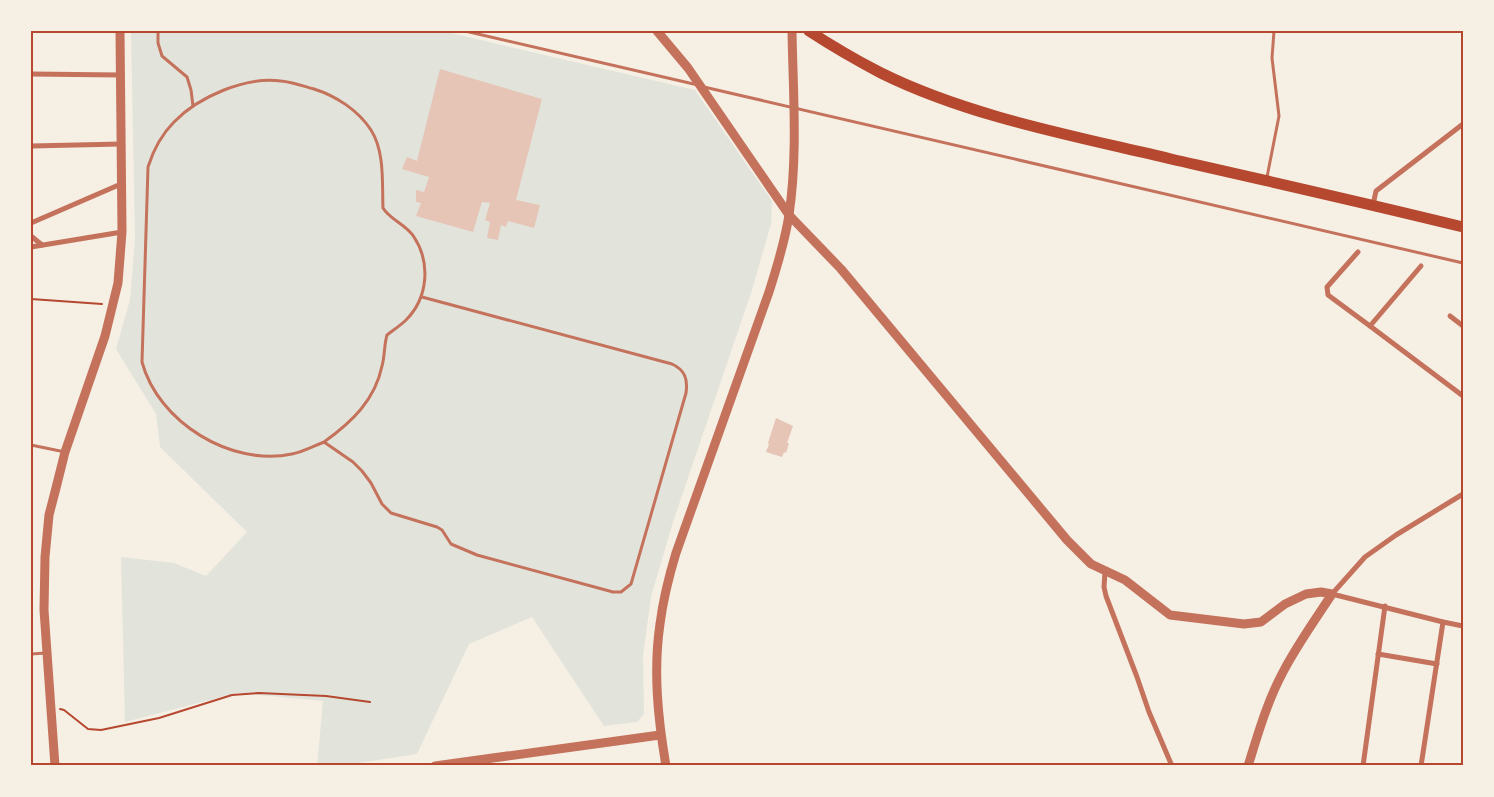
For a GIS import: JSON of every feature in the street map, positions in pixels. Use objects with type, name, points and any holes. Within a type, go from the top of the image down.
[{"type":"highway","points":[[809,31],[882,74],[972,108],[1073,136],[1463,226]]},
{"type":"street","points":[[55,766],[44,592],[46,540],[52,506],[66,452],[114,305],[120,266],[122,184],[120,31]]},
{"type":"street","points":[[657,31],[688,68],[789,215],[841,269],[1067,540],[1091,564],[1125,580],[1170,616],[1244,624],[1261,622],[1285,604],[1306,594],[1321,592],[1463,626]]},
{"type":"street","points":[[666,766],[660,734],[657,663],[659,625],[676,553],[770,292],[782,251],[789,215],[793,171],[792,31]]},
{"type":"street","points":[[31,74],[120,75]]},
{"type":"street","points":[[1373,205],[1376,191],[1463,124]]},
{"type":"street","points":[[31,146],[121,144]]},
{"type":"street","points":[[31,223],[122,184]]},
{"type":"street","points":[[31,247],[122,232]]},
{"type":"street","points":[[31,236],[42,245]]},
{"type":"street","points":[[1358,252],[1327,287],[1328,296],[1463,396]]},
{"type":"street","points":[[1370,326],[1421,266]]},
{"type":"street","points":[[1450,316],[1463,326]]},
{"type":"street","points":[[1248,766],[1268,704],[1282,673],[1295,649],[1332,594],[1365,557],[1396,535],[1463,494]]},
{"type":"street","points":[[1105,572],[1104,587],[1106,596],[1149,712],[1172,766]]},
{"type":"street","points":[[1363,766],[1385,606]]},
{"type":"street","points":[[1421,766],[1443,622]]},
{"type":"street","points":[[1378,654],[1437,664]]},
{"type":"street","points":[[435,766],[660,734]]},
{"type":"lane","points":[[158,31],[158,43],[162,56],[187,77],[193,106]]},
{"type":"lane","points":[[465,31],[1463,263]]},
{"type":"lane","points":[[1266,180],[1279,116],[1272,58],[1274,31]]},
{"type":"lane","points":[[279,80],[328,94],[360,117],[372,131],[380,156],[383,208],[387,214],[407,228],[420,250],[425,280],[422,297],[406,321],[387,335],[382,368],[364,408],[324,442],[292,454],[254,455],[236,452],[204,438],[174,415],[151,386],[142,362],[148,167],[154,151],[175,121],[193,106],[225,89],[255,82],[279,80]]},
{"type":"lane","points":[[324,442],[353,462],[371,483],[382,504],[390,513],[442,530],[451,544],[458,548],[477,555],[613,592],[621,592],[631,584],[686,393],[687,377],[683,371],[672,364],[422,297]]},
{"type":"lane","points":[[31,445],[66,452]]},
{"type":"lane","points":[[31,654],[47,653]]},
{"type":"path","points":[[31,299],[114,305]]},
{"type":"path","points":[[51,708],[64,710],[88,729],[101,730],[159,718],[232,695],[259,693],[326,696],[370,702]]},
{"type":"shaded area","points":[[131,31],[442,31],[695,90],[772,201],[771,224],[752,290],[673,522],[651,597],[643,656],[644,714],[637,722],[604,726],[532,617],[469,644],[417,754],[338,766],[317,766],[323,701],[237,693],[125,722],[121,557],[174,563],[206,576],[247,532],[160,447],[156,414],[116,349],[130,300],[135,238]]},
{"type":"building","points":[[440,69],[542,99],[516,200],[540,205],[534,228],[508,221],[506,227],[501,225],[498,240],[487,238],[490,222],[485,220],[490,203],[482,202],[473,232],[416,216],[421,203],[416,202],[416,190],[424,192],[429,177],[402,169],[407,157],[417,161]]},
{"type":"building","points":[[776,418],[793,426],[787,443],[789,443],[786,453],[784,452],[782,457],[766,452]]}]
